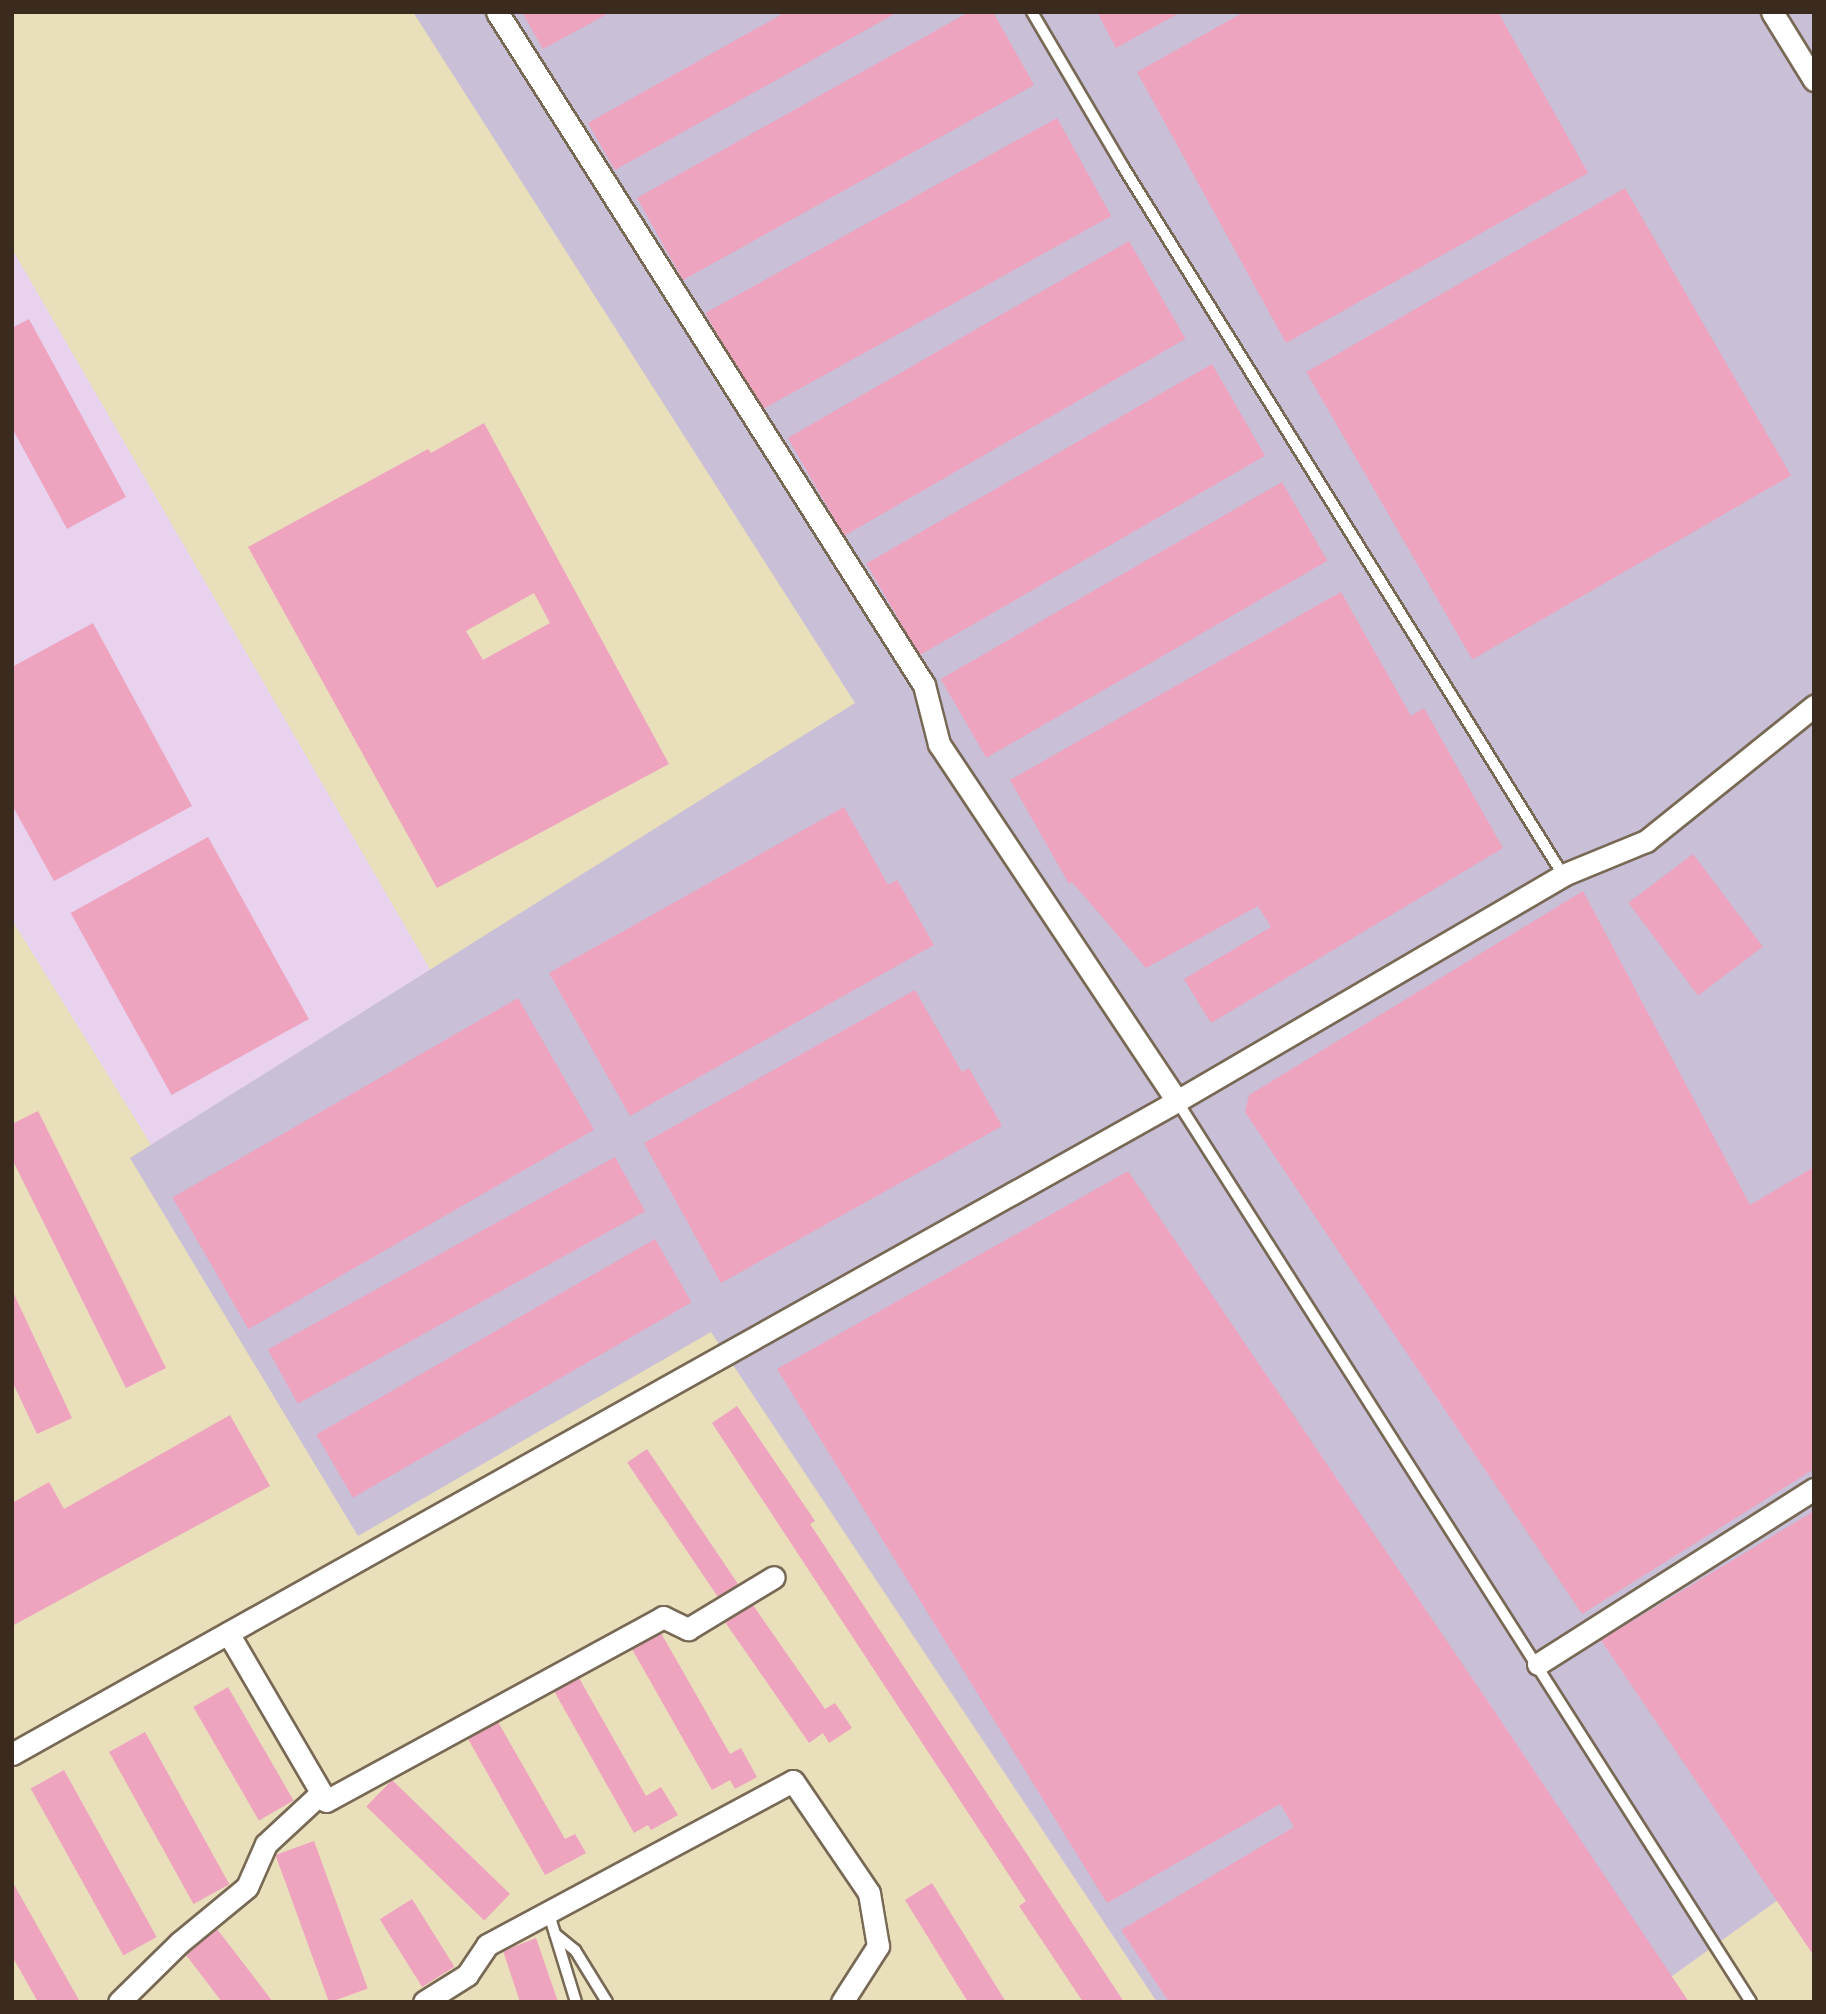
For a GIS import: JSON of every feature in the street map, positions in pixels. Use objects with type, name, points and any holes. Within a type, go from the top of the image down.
[{"type":"street","points":[[497,12],[924,685],[939,744],[1177,1101]]},
{"type":"street","points":[[1772,12],[1814,80]]},
{"type":"street","points":[[12,1754],[1177,1101],[1563,874],[1646,841],[1814,706]]},
{"type":"street","points":[[1538,1664],[1814,1489]]},
{"type":"street","points":[[228,1633],[326,1801],[663,1617],[688,1629],[774,1577]]},
{"type":"street","points":[[424,2002],[467,1975],[487,1945],[793,1781],[869,1893],[878,1947],[842,2002]]},
{"type":"street","points":[[119,2002],[179,1943],[247,1887],[266,1844],[321,1793]]},
{"type":"lane","points":[[1032,12],[1122,165],[1563,874]]},
{"type":"lane","points":[[1177,1101],[1751,2002]]},
{"type":"lane","points":[[548,1911],[576,2002]]},
{"type":"lane","points":[[555,1934],[575,1950],[607,2002]]},
{"type":"shaded area","points":[[413,12],[1814,12],[1814,1874],[1636,2002],[1157,2002],[711,1332],[358,1536],[130,1158],[855,703]]},
{"type":"shaded area","points":[[12,249],[431,971],[152,1146],[12,920]]},
{"type":"building","points":[[522,12],[611,12],[543,49]]},
{"type":"building","points":[[786,12],[898,12],[615,170],[588,123]]},
{"type":"building","points":[[969,12],[993,12],[1034,85],[683,280],[637,198]]},
{"type":"building","points":[[1097,12],[1181,12],[1116,48]]},
{"type":"building","points":[[1244,12],[1498,12],[1588,173],[1286,343],[1137,72]]},
{"type":"building","points":[[1057,118],[1111,216],[760,411],[705,313]]},
{"type":"building","points":[[1625,188],[1791,476],[1472,660],[1306,372]]},
{"type":"building","points":[[1129,241],[1186,339],[844,536],[788,438]]},
{"type":"building","points":[[29,319],[126,497],[67,529],[12,428],[12,328]]},
{"type":"building","points":[[1212,364],[1265,456],[919,655],[866,564]]},
{"type":"building","points":[[484,423],[669,764],[437,888],[248,547],[428,449],[431,453]],"holes":[[[534,593],[550,623],[483,660],[466,631]]]},
{"type":"building","points":[[1282,482],[1328,561],[986,758],[941,679]]},
{"type":"building","points":[[1341,592],[1411,716],[1424,708],[1503,848],[1211,1023],[1184,979],[1271,927],[1258,906],[1146,968],[1072,882],[1069,884],[1010,780]]},
{"type":"building","points":[[93,623],[192,806],[54,881],[12,805],[12,667]]},
{"type":"building","points":[[844,807],[888,885],[897,880],[934,945],[630,1116],[549,973]]},
{"type":"building","points":[[208,837],[309,1019],[172,1095],[71,913]]},
{"type":"building","points":[[1693,854],[1763,947],[1698,995],[1628,903]]},
{"type":"building","points":[[1583,891],[1750,1205],[1814,1167],[1814,1469],[1582,1614],[1245,1112],[1249,1095]]},
{"type":"building","points":[[915,990],[962,1072],[969,1068],[1002,1126],[721,1283],[644,1143]]},
{"type":"building","points":[[518,998],[594,1130],[248,1329],[172,1198]]},
{"type":"building","points":[[38,1111],[166,1368],[126,1388],[12,1159],[12,1124]]},
{"type":"building","points":[[615,1157],[645,1211],[298,1404],[268,1349]]},
{"type":"building","points":[[1128,1171],[1689,2002],[1169,2002],[1121,1930],[1294,1827],[1280,1804],[1107,1903],[777,1369]]},
{"type":"building","points":[[655,1239],[692,1302],[353,1498],[316,1434]]},
{"type":"building","points":[[12,1290],[72,1418],[37,1434],[12,1381]]},
{"type":"building","points":[[737,1406],[815,1521],[810,1524],[1124,2002],[1083,2002],[1019,1906],[1026,1901],[712,1423]]},
{"type":"building","points":[[230,1415],[270,1486],[12,1626],[12,1503],[49,1482],[64,1509]]},
{"type":"building","points":[[647,1449],[738,1584],[718,1598],[627,1462]]},
{"type":"building","points":[[1814,1511],[1814,1956],[1601,1640]]},
{"type":"building","points":[[753,1605],[825,1709],[835,1703],[852,1728],[829,1743],[823,1733],[809,1743],[725,1622]]},
{"type":"building","points":[[661,1633],[730,1754],[741,1748],[757,1777],[735,1789],[730,1780],[712,1790],[632,1649]]},
{"type":"building","points":[[579,1678],[646,1796],[661,1787],[678,1815],[651,1830],[648,1825],[634,1833],[554,1691]]},
{"type":"building","points":[[228,1687],[294,1800],[259,1820],[193,1707]]},
{"type":"building","points":[[498,1722],[565,1839],[575,1834],[586,1853],[545,1875],[468,1739]]},
{"type":"building","points":[[145,1732],[229,1884],[193,1904],[109,1752]]},
{"type":"building","points":[[64,1770],[157,1937],[123,1955],[31,1788]]},
{"type":"building","points":[[392,1780],[510,1894],[484,1921],[366,1807]]},
{"type":"building","points":[[314,1841],[368,1989],[329,2002],[275,1855]]},
{"type":"building","points":[[12,1881],[80,2002],[38,2002],[12,1956]]},
{"type":"building","points":[[932,1883],[1006,2002],[968,2002],[905,1900]]},
{"type":"building","points":[[412,1899],[454,1967],[422,1987],[380,1919]]},
{"type":"building","points":[[217,1929],[273,2002],[222,2002],[186,1955]]},
{"type":"building","points":[[536,1938],[558,2002],[520,2002],[503,1951]]}]
